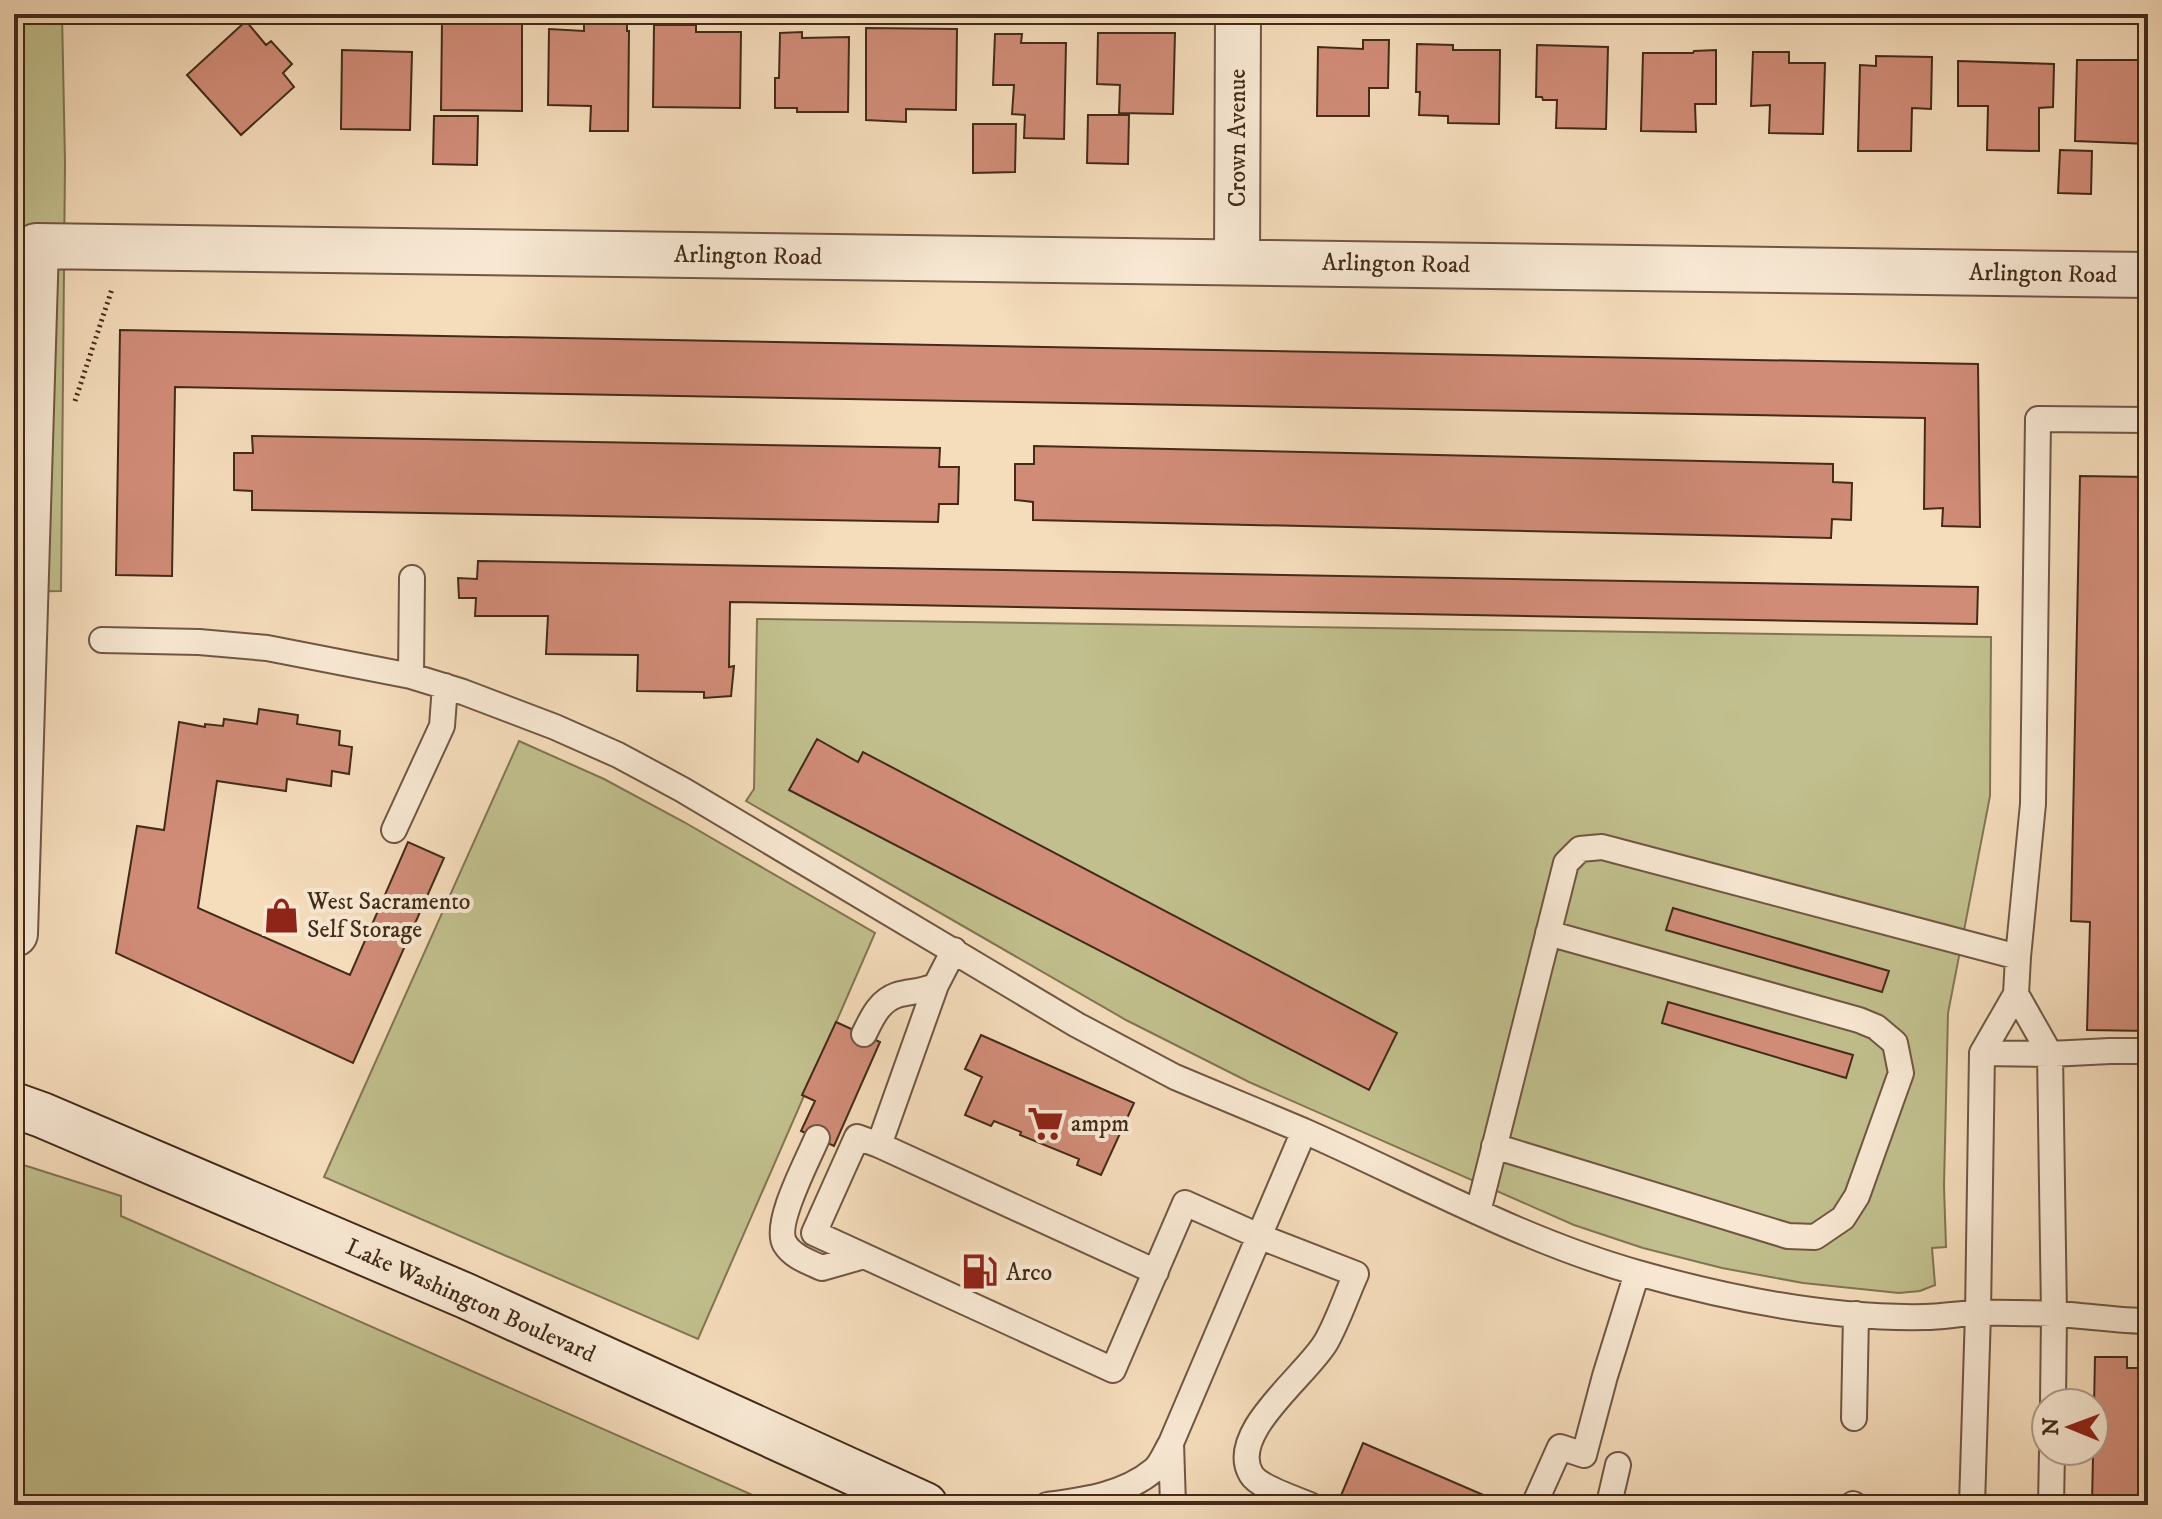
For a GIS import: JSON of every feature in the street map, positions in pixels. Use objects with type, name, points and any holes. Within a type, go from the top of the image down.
[{"type":"street","name":"Crown Avenue","points":[[1237,261],[1238,14]]},
{"type":"street","name":"Arlington Road","points":[[15,934],[25,245],[2148,275]]},
{"type":"street","name":"Lake Washington Boulevard","points":[[14,1105],[466,1296],[925,1505]]},
{"type":"lane","points":[[1972,1505],[1982,1053],[2016,994],[2033,804],[2038,419],[2148,420]]},
{"type":"lane","points":[[411,676],[412,578]]},
{"type":"lane","points":[[102,640],[199,642],[267,648],[411,676],[555,727],[618,755],[683,790],[1077,1025],[1175,1077],[1304,1131],[1516,1230],[1637,1273],[1721,1294],[1856,1314],[1924,1317],[1978,1313],[2054,1314],[2148,1321]]},
{"type":"lane","points":[[394,830],[442,726],[445,686]]},
{"type":"lane","points":[[1478,1212],[1566,863],[1580,849],[1602,847],[2018,957]]},
{"type":"lane","points":[[1494,1146],[1788,1236],[1815,1237],[1843,1218],[1857,1196],[1901,1073],[1895,1043],[1876,1027],[1859,1020],[1548,933]]},
{"type":"lane","points":[[879,1145],[936,985],[954,950]]},
{"type":"lane","points":[[864,1034],[883,1003],[936,985]]},
{"type":"lane","points":[[2016,994],[2050,1054],[2053,1387]]},
{"type":"lane","points":[[1982,1053],[2148,1051]]},
{"type":"lane","points":[[1047,1505],[1087,1500],[1122,1489],[1156,1469],[1171,1443],[1304,1131]]},
{"type":"lane","points":[[1156,1272],[857,1137],[814,1233],[1113,1370],[1156,1272],[1185,1203],[1356,1274],[1325,1343],[1258,1424],[1248,1443],[1247,1462],[1252,1477],[1310,1505]]},
{"type":"lane","points":[[817,1138],[786,1212],[781,1231],[784,1243],[793,1254],[822,1268],[864,1256]]},
{"type":"lane","points":[[1534,1505],[1560,1447],[1584,1455],[1637,1273]]},
{"type":"lane","points":[[1854,1418],[1856,1314]]},
{"type":"lane","points":[[1171,1443],[1173,1505]]},
{"type":"lane","points":[[1609,1502],[1618,1465]]},
{"type":"lane","points":[[2051,1505],[2052,1467]]},
{"type":"path","points":[[70,408],[77,397],[108,298],[134,248]]},
{"type":"shaded area","points":[[14,14],[62,14],[65,162],[61,591],[14,592]]},
{"type":"shaded area","points":[[757,619],[1991,637],[1990,796],[1948,1013],[1944,1186],[1946,1247],[1932,1248],[1935,1285],[1920,1291],[1899,1293],[1803,1283],[1722,1268],[1643,1248],[1574,1225],[1249,1082],[1126,1020],[746,801],[754,789]]},
{"type":"shaded area","points":[[519,741],[604,779],[684,822],[875,933],[698,1339],[324,1177]]},
{"type":"shaded area","points":[[14,1162],[121,1196],[121,1216],[775,1505],[14,1505]]},
{"type":"building","points":[[246,21],[266,45],[271,41],[292,64],[283,73],[294,87],[241,135],[187,75]]},
{"type":"building","points":[[442,21],[522,21],[522,111],[441,110]]},
{"type":"building","points":[[584,21],[627,23],[628,131],[590,131],[591,106],[548,105],[549,29],[584,31]]},
{"type":"building","points":[[654,25],[696,25],[696,32],[741,32],[740,108],[653,107]]},
{"type":"building","points":[[866,28],[957,29],[956,110],[906,109],[906,122],[866,120]]},
{"type":"building","points":[[802,32],[802,38],[849,37],[848,112],[797,112],[797,108],[775,108],[780,33]]},
{"type":"building","points":[[1098,33],[1175,33],[1173,114],[1119,113],[1120,85],[1097,84]]},
{"type":"building","points":[[995,34],[1022,34],[1021,43],[1066,43],[1064,139],[1024,138],[1025,115],[1012,114],[1014,85],[993,85]]},
{"type":"building","points":[[1363,40],[1389,40],[1388,88],[1369,88],[1369,116],[1317,116],[1318,47],[1363,49]]},
{"type":"building","points":[[1417,44],[1453,45],[1453,50],[1500,50],[1499,124],[1448,123],[1448,116],[1419,115]]},
{"type":"building","points":[[1537,45],[1608,47],[1606,129],[1556,128],[1557,100],[1536,97]]},
{"type":"building","points":[[342,50],[412,52],[410,130],[341,129]]},
{"type":"building","points":[[1716,50],[1716,104],[1695,104],[1696,132],[1641,131],[1643,53]]},
{"type":"building","points":[[1753,52],[1789,52],[1789,63],[1825,63],[1823,134],[1769,133],[1770,105],[1751,106]]},
{"type":"building","points":[[1876,56],[1932,57],[1931,109],[1912,108],[1911,151],[1858,151],[1860,65],[1876,66]]},
{"type":"building","points":[[2077,60],[2148,60],[2147,144],[2075,141]]},
{"type":"building","points":[[1958,61],[2054,64],[2053,107],[2039,108],[2039,151],[1987,150],[1988,106],[1958,106]]},
{"type":"building","points":[[1088,115],[1129,115],[1128,164],[1087,163]]},
{"type":"building","points":[[434,116],[478,116],[477,165],[433,164]]},
{"type":"building","points":[[973,124],[1016,124],[1015,172],[973,173]]},
{"type":"building","points":[[2060,150],[2092,151],[2091,194],[2058,193]]},
{"type":"building","points":[[120,330],[1978,364],[1980,527],[1942,526],[1943,508],[1924,509],[1925,418],[175,387],[172,576],[116,575]]},
{"type":"building","points":[[252,436],[940,448],[939,467],[959,467],[958,504],[939,504],[938,522],[252,510],[252,491],[234,490],[234,453],[253,453]]},
{"type":"building","points":[[1034,446],[1833,464],[1833,482],[1852,483],[1851,520],[1832,519],[1831,538],[1033,520],[1033,502],[1015,500],[1015,464],[1034,464]]},
{"type":"building","points":[[2080,476],[2148,477],[2148,1031],[2087,1030],[2090,922],[2071,921]]},
{"type":"building","points":[[478,561],[1978,587],[1977,624],[730,602],[729,667],[734,666],[731,696],[704,698],[704,692],[637,691],[638,655],[546,654],[548,616],[475,616],[476,598],[459,598],[458,578],[477,579]]},
{"type":"building","points":[[259,709],[298,715],[297,724],[340,731],[339,745],[352,747],[349,774],[332,771],[331,786],[287,779],[286,791],[217,781],[198,908],[350,975],[408,842],[444,858],[353,1063],[116,953],[137,826],[164,830],[179,722],[205,727],[205,724],[223,726],[224,719],[257,724]]},
{"type":"building","points":[[817,739],[858,762],[863,752],[1397,1033],[1369,1090],[789,790]]},
{"type":"building","points":[[1673,908],[1889,971],[1882,992],[1666,930]]},
{"type":"building","points":[[1668,1002],[1853,1055],[1846,1078],[1662,1023]]},
{"type":"building","points":[[836,1022],[880,1042],[834,1146],[801,1131],[815,1101],[802,1095]]},
{"type":"building","points":[[981,1035],[1134,1103],[1101,1175],[1077,1165],[1079,1159],[1020,1135],[1021,1132],[994,1121],[991,1126],[965,1115],[982,1077],[965,1069]]},
{"type":"building","points":[[2095,1357],[2127,1357],[2127,1368],[2148,1368],[2148,1505],[2092,1505],[2093,1467],[2110,1467],[2110,1387],[2094,1387]]},
{"type":"building","points":[[1363,1443],[1495,1500],[1492,1505],[1337,1505]]},
{"type":"place","name":"West Sacramento Self Storage","points":[[281,915]]},
{"type":"place","name":"ampm","points":[[1045,1123]]},
{"type":"place","name":"Arco","points":[[980,1272]]}]
